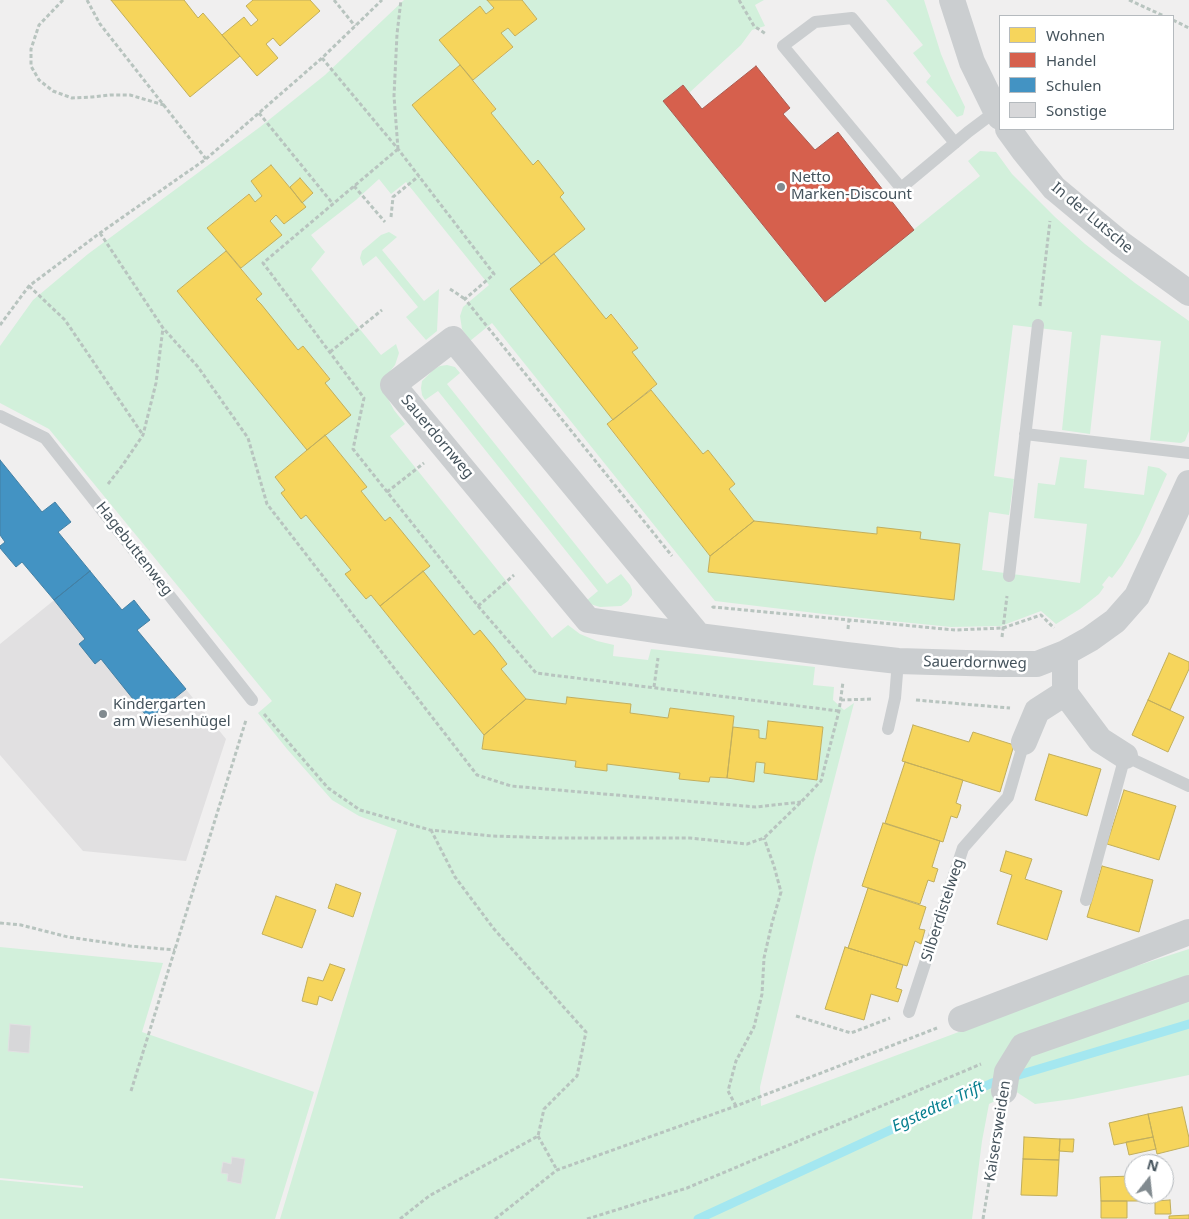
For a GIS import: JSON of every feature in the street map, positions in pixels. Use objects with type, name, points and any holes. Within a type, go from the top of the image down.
[{"type":"street","name":"In der Lutsche","points":[[952,0],[972,62],[999,115]]},
{"type":"street","name":"In der Lutsche","points":[[1009,130],[1054,188],[1120,243],[1189,293]]},
{"type":"street","name":"Sauerdornweg","points":[[696,632],[453,339],[393,384],[588,620],[662,631],[696,632],[846,655],[898,661],[1037,664],[1070,650],[1090,639],[1114,620],[1137,596],[1189,483]]},
{"type":"street","points":[[1070,650],[1065,692],[1100,740],[1125,756]]},
{"type":"street","points":[[1037,711],[1065,692]]},
{"type":"street","name":"Silberdistelweg","points":[[1024,742],[1037,711]]},
{"type":"street","points":[[961,1019],[1189,932]]},
{"type":"street","points":[[1023,1046],[1189,988]]},
{"type":"street","name":"Kaisersweiden","points":[[1006,1082],[1023,1046]]},
{"type":"lane","points":[[955,143],[852,18],[815,22],[783,46],[901,188],[955,143],[999,120]]},
{"type":"lane","points":[[1008,582],[1038,325]]},
{"type":"lane","name":"Hagebuttenweg","points":[[0,416],[45,438],[252,700]]},
{"type":"lane","points":[[1025,434],[1189,453]]},
{"type":"lane","points":[[888,729],[895,698],[898,661]]},
{"type":"lane","name":"Silberdistelweg","points":[[909,1012],[963,848],[1008,797],[1024,742]]},
{"type":"lane","points":[[1086,900],[1125,756],[1189,786]]},
{"type":"path","points":[[63,0],[39,25],[31,48],[32,66],[39,80],[53,91],[72,98],[130,95],[164,105]]},
{"type":"path","points":[[87,0],[100,24],[206,159]]},
{"type":"path","points":[[334,0],[355,26]]},
{"type":"path","points":[[0,325],[30,286],[100,233],[206,159],[322,58],[382,0]]},
{"type":"path","points":[[398,148],[394,96],[397,34],[401,0]]},
{"type":"path","points":[[739,0],[754,26],[783,46]]},
{"type":"path","points":[[1130,0],[1162,15]]},
{"type":"path","points":[[1174,20],[1189,28]]},
{"type":"path","points":[[322,58],[398,148],[494,274],[465,300]]},
{"type":"path","points":[[259,113],[333,204]]},
{"type":"path","points":[[391,217],[393,197],[419,176]]},
{"type":"path","points":[[354,186],[384,222]]},
{"type":"path","points":[[100,233],[163,328],[198,367],[248,438],[267,504],[477,775],[511,786],[756,807],[801,802]]},
{"type":"path","points":[[1040,307],[1048,242]]},
{"type":"path","points":[[30,286],[65,320],[142,435]]},
{"type":"path","points":[[450,289],[465,300],[676,561]]},
{"type":"path","points":[[330,352],[382,310]]},
{"type":"path","points":[[95,501],[122,466],[142,435],[156,383],[163,328]]},
{"type":"path","points":[[387,492],[444,446]]},
{"type":"path","points":[[1006,610],[1008,582]]},
{"type":"path","points":[[478,606],[505,583]]},
{"type":"path","points":[[696,632],[713,607],[955,630],[1004,628],[1041,615],[1070,650]]},
{"type":"path","points":[[252,700],[328,788],[360,810],[430,830],[492,836],[690,838],[746,844],[764,838],[821,781],[841,700],[849,619]]},
{"type":"path","points":[[654,687],[659,652]]},
{"type":"path","points":[[841,700],[895,698],[1037,711]]},
{"type":"path","points":[[132,1091],[252,700]]},
{"type":"path","points":[[430,830],[455,876],[494,929],[586,1032],[577,1076],[544,1109],[538,1136],[556,1170]]},
{"type":"path","points":[[736,1106],[728,1091],[736,1061],[754,1027],[762,994],[764,958],[780,892],[774,866],[764,838]]},
{"type":"path","points":[[0,923],[21,926],[68,938],[175,950]]},
{"type":"path","points":[[796,1016],[851,1033],[909,1012]]},
{"type":"path","points":[[495,1219],[556,1170],[736,1106],[961,1019]]},
{"type":"path","points":[[587,1219],[686,1188],[1023,1046]]},
{"type":"path","name":"Kaisersweiden","points":[[983,1219],[1006,1082]]},
{"type":"path","points":[[400,1219],[429,1196],[538,1136]]},
{"type":"shaded area","name":"Kindergarten am Wiesenhügel","points":[[90,571],[121,610],[134,600],[150,620],[138,630],[226,739],[186,861],[83,851],[0,755],[0,644]]},
{"type":"green space","points":[[404,0],[487,0],[494,8],[486,14],[480,7],[439,40],[460,65],[412,105],[541,264],[613,420],[607,425],[710,556],[708,572],[954,600],[960,544],[920,539],[877,528],[877,534],[754,521],[729,489],[735,484],[708,450],[703,454],[651,390],[657,384],[632,352],[638,347],[612,314],[606,319],[554,254],[585,229],[560,197],[564,193],[538,161],[533,165],[491,113],[496,108],[473,80],[513,48],[501,33],[508,28],[515,36],[537,19],[522,0],[764,0],[755,5],[765,26],[752,30],[741,45],[689,93],[682,85],[663,101],[824,302],[980,176],[968,161],[980,151],[996,152],[1012,174],[1085,244],[1135,283],[1189,321],[1189,431],[1185,441],[1181,443],[1150,440],[1161,341],[1101,335],[1090,434],[1062,430],[1072,332],[1013,325],[994,476],[1014,479],[1009,515],[989,512],[982,570],[1080,583],[1087,524],[1034,518],[1038,483],[1055,485],[1060,457],[1087,460],[1084,488],[1144,495],[1148,466],[1159,468],[1167,474],[1140,534],[1122,565],[1112,578],[1109,576],[1102,585],[1104,587],[1099,594],[1080,609],[1056,624],[1041,611],[1001,626],[951,627],[715,601],[492,323],[470,341],[462,329],[460,316],[463,307],[489,285],[406,182],[391,194],[379,179],[356,200],[311,235],[325,252],[311,269],[381,355],[396,344],[399,353],[395,365],[388,374],[387,397],[405,424],[390,436],[552,638],[568,625],[580,634],[614,645],[613,656],[648,660],[651,649],[815,667],[813,685],[834,687],[833,700],[844,710],[854,703],[814,858],[760,1087],[761,1106],[1127,969],[1189,949],[1189,1075],[1073,1099],[1035,1104],[1015,1091],[989,1104],[982,1141],[972,1219],[280,1219],[397,830],[359,816],[332,800],[258,713],[272,701],[49,429],[0,403],[0,346],[33,300],[88,254],[260,127],[325,75]],"holes":[[[271,165],[290,187],[300,178],[313,194],[302,203],[305,207],[284,224],[276,215],[270,221],[281,235],[241,268],[262,294],[256,299],[298,350],[303,346],[330,378],[325,383],[325,435],[367,487],[361,491],[385,521],[390,517],[429,566],[423,571],[474,635],[494,647],[507,664],[501,669],[526,699],[566,704],[568,697],[630,704],[630,713],[668,718],[670,708],[734,716],[733,727],[759,730],[759,738],[766,739],[768,721],[823,727],[817,780],[764,773],[765,763],[756,762],[753,782],[710,777],[709,782],[679,779],[680,773],[607,764],[606,771],[576,767],[576,761],[482,749],[484,735],[371,595],[366,599],[346,574],[351,570],[306,515],[301,518],[281,493],[285,490],[275,477],[307,450],[177,291],[226,251],[208,227],[248,194],[255,202],[262,196],[251,181]]]},
{"type":"green space","points":[[886,0],[924,0],[941,54],[965,107],[963,115],[957,117],[926,82],[931,76],[913,53],[923,45]]},
{"type":"green space","points":[[389,232],[397,237],[382,250],[424,301],[439,289],[437,331],[426,340],[406,317],[418,307],[376,256],[363,266],[360,258],[362,251],[381,235]]},
{"type":"green space","points":[[447,365],[455,367],[460,373],[447,384],[607,584],[621,574],[632,590],[632,595],[628,601],[621,606],[600,607],[586,601],[598,591],[438,391],[425,400],[422,395],[422,381],[434,369]]},
{"type":"green space","points":[[0,947],[163,963],[142,1032],[314,1092],[275,1219],[0,1219],[0,1180],[83,1188],[83,1186],[0,1178]]},
{"type":"building: Wohnen","points":[[111,0],[184,0],[198,18],[203,13],[240,56],[190,97]]},
{"type":"building: Wohnen","points":[[253,0],[310,0],[320,11],[280,46],[273,38],[266,44],[278,58],[257,76],[222,35],[244,17],[251,26],[258,20],[246,6]]},
{"type":"building: Wohnen","points":[[487,0],[522,0],[537,19],[515,36],[508,28],[501,33],[513,47],[473,80],[439,40],[480,6],[486,14],[494,8]]},
{"type":"building: Wohnen","points":[[460,65],[496,109],[491,113],[533,165],[538,160],[564,193],[560,197],[585,229],[541,264],[412,105]]},
{"type":"building: Wohnen","points":[[271,165],[306,207],[284,224],[276,215],[270,221],[282,235],[241,268],[207,228],[249,194],[255,202],[262,196],[251,181]]},
{"type":"building: Wohnen","points":[[300,178],[313,193],[302,203],[290,187]]},
{"type":"building: Wohnen","points":[[226,251],[262,294],[256,299],[298,350],[303,346],[330,379],[325,383],[351,415],[307,450],[177,291]]},
{"type":"building: Wohnen","points":[[554,254],[606,319],[611,314],[638,348],[632,352],[657,384],[613,420],[510,289]]},
{"type":"building: Wohnen","points":[[651,390],[703,454],[708,450],[735,484],[729,489],[754,521],[710,556],[607,424]]},
{"type":"building: Wohnen","points":[[325,435],[367,487],[361,491],[385,521],[390,517],[430,566],[380,606],[371,595],[366,599],[345,574],[351,570],[306,515],[301,519],[281,493],[285,490],[275,477]]},
{"type":"building: Wohnen","points":[[754,521],[877,534],[877,527],[921,532],[920,539],[960,544],[954,600],[708,572],[710,556]]},
{"type":"building: Wohnen","points":[[423,571],[474,635],[480,630],[494,647],[507,664],[501,669],[526,699],[484,735],[380,606]]},
{"type":"building: Wohnen","points":[[1169,653],[1189,662],[1189,669],[1170,710],[1148,700]]},
{"type":"building: Wohnen","points":[[567,697],[631,704],[630,713],[668,718],[670,708],[734,716],[727,778],[710,777],[709,782],[679,779],[680,773],[607,764],[607,771],[575,767],[576,761],[482,749],[484,735],[526,699],[566,704]]},
{"type":"building: Wohnen","points":[[1148,700],[1184,717],[1168,752],[1132,735]]},
{"type":"building: Wohnen","points":[[768,721],[823,727],[817,780],[764,773],[765,763],[756,762],[754,782],[727,778],[733,727],[759,730],[759,738],[766,739]]},
{"type":"building: Wohnen","points":[[913,725],[969,742],[973,732],[1014,745],[1000,792],[902,761]]},
{"type":"building: Wohnen","points":[[1049,754],[1101,769],[1087,816],[1035,800]]},
{"type":"building: Wohnen","points":[[905,762],[963,780],[956,803],[961,805],[960,810],[957,818],[951,816],[943,842],[885,823]]},
{"type":"building: Wohnen","points":[[1124,790],[1176,806],[1159,860],[1107,844]]},
{"type":"building: Wohnen","points":[[883,823],[940,841],[932,867],[938,869],[934,882],[928,880],[920,904],[862,886]]},
{"type":"building: Wohnen","points":[[1006,851],[1032,859],[1025,879],[1062,891],[1047,940],[997,924],[1012,875],[1000,871]]},
{"type":"building: Wohnen","points":[[1102,866],[1153,880],[1139,932],[1087,917]]},
{"type":"building: Wohnen","points":[[336,884],[361,893],[353,917],[328,908]]},
{"type":"building: Wohnen","points":[[868,888],[926,907],[919,929],[925,930],[921,944],[915,941],[907,966],[848,948]]},
{"type":"building: Wohnen","points":[[276,896],[316,910],[302,948],[262,934]]},
{"type":"building: Wohnen","points":[[845,947],[903,965],[896,988],[902,990],[898,1002],[871,994],[864,1020],[825,1009]]},
{"type":"building: Wohnen","points":[[330,964],[345,969],[332,1001],[319,996],[317,1005],[302,1001],[308,977],[323,981]]},
{"type":"building: Wohnen","points":[[1182,1107],[1189,1146],[1157,1154],[1148,1114]]},
{"type":"building: Wohnen","points":[[1148,1114],[1153,1137],[1114,1145],[1109,1123]]},
{"type":"building: Wohnen","points":[[1024,1137],[1060,1139],[1059,1160],[1023,1159]]},
{"type":"building: Wohnen","points":[[1153,1137],[1156,1149],[1129,1154],[1126,1142]]},
{"type":"building: Wohnen","points":[[1060,1139],[1074,1139],[1073,1152],[1059,1151]]},
{"type":"building: Wohnen","points":[[1023,1159],[1059,1160],[1057,1196],[1021,1195]]},
{"type":"building: Wohnen","points":[[1124,1176],[1124,1201],[1101,1201],[1100,1177]]},
{"type":"building: Wohnen","points":[[1101,1201],[1124,1201],[1124,1204],[1127,1204],[1127,1218],[1101,1218]]},
{"type":"building: Wohnen","points":[[1155,1204],[1170,1204],[1171,1214],[1155,1214]]},
{"type":"building: Wohnen","points":[[1189,1215],[1189,1219],[1169,1219],[1169,1216]]},
{"type":"building: Handel","points":[[756,66],[790,108],[783,114],[815,150],[838,132],[914,230],[825,302],[663,101],[683,85],[702,109]]},
{"type":"building: Schulen","points":[[0,460],[42,512],[55,502],[71,522],[58,532],[90,571],[54,600],[22,562],[16,567],[0,548],[5,542],[0,535]]},
{"type":"building: Schulen","points":[[90,571],[122,610],[134,600],[150,620],[137,630],[186,689],[149,719],[101,659],[95,664],[79,644],[85,639],[54,600]]},
{"type":"building: Sonstige","points":[[10,1024],[31,1026],[29,1053],[8,1051]]},
{"type":"building: Sonstige","points":[[232,1157],[245,1159],[241,1184],[227,1181],[228,1174],[221,1173],[223,1162],[231,1164]]},
{"type":"waterway","name":"Egstedter Trift","points":[[698,1219],[992,1083],[1189,1024]]},
{"type":"place","name":"Netto Marken-Discount","points":[[781,187]]},
{"type":"place","name":"Kindergarten am Wiesenhügel","points":[[103,714]]}]
